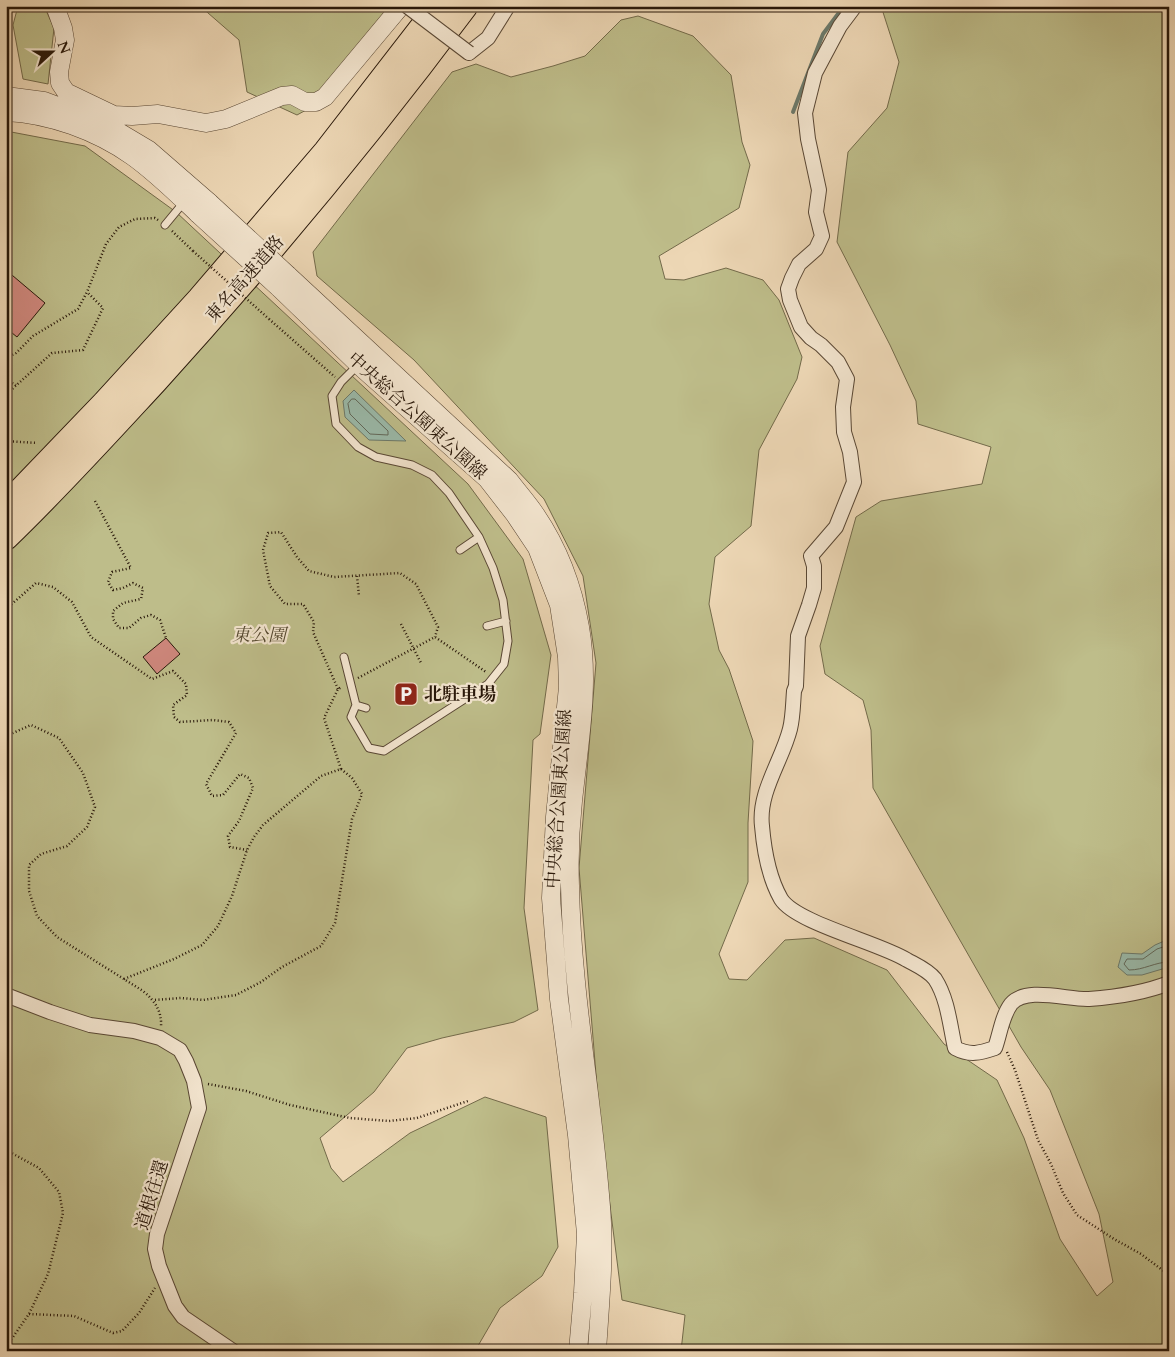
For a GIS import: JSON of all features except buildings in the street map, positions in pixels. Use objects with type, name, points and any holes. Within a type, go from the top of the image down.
[{"type":"highway","name":"東名高速道路","points":[[6,506],[200,299],[326,152],[439,6]]},
{"type":"highway","name":"東名高速道路","points":[[6,537],[46,498],[216,315],[341,167],[465,6]]},
{"type":"street","points":[[55,6],[65,40],[59,72],[60,83],[66,92],[114,115],[158,114],[206,123],[226,119],[282,96],[292,95],[305,102],[316,102],[325,97],[401,6]]},
{"type":"street","points":[[407,6],[469,53],[488,38],[508,6]]},
{"type":"street","points":[[855,6],[840,26],[815,73],[805,113],[808,139],[820,190],[816,212],[822,236],[816,249],[799,264],[788,289],[790,300],[801,327],[838,362],[846,379],[843,407],[844,432],[850,452],[854,482],[836,527],[811,556],[814,566],[814,588],[798,636],[796,686],[790,728],[764,799],[761,825],[769,871],[782,900],[792,910],[825,926],[898,954],[926,971],[934,979],[944,1001],[955,1048],[964,1053],[978,1054],[995,1048],[1000,1036],[1002,1023],[1011,1005],[1020,997],[1042,995],[1087,999],[1120,996],[1169,984]]},
{"type":"street","points":[[6,96],[44,101],[107,125],[149,150],[204,209],[283,280],[365,358],[509,480],[537,515],[556,548],[570,582],[580,629],[585,685],[573,803],[570,885],[574,959],[601,1209],[602,1285],[597,1351]]},
{"type":"street","points":[[6,112],[54,119],[104,139],[143,165],[185,202],[204,209]]},
{"type":"street","name":"中央総合公園東公園線","points":[[283,280],[329,336],[365,358],[487,479],[515,515],[537,548],[559,605],[567,656],[568,687],[555,817],[551,898],[559,999],[577,1136],[586,1234],[578,1351]]},
{"type":"street","points":[[6,995],[90,1025],[134,1031],[160,1038]]},
{"type":"street","name":"道根往還","points":[[160,1038],[180,1050],[194,1082],[200,1108],[157,1234],[156,1249],[163,1276],[175,1306],[183,1317],[233,1351]]},
{"type":"lane","points":[[165,225],[185,202]]},
{"type":"lane","points":[[344,657],[356,705],[351,717],[369,748],[384,751],[488,684],[504,664],[508,641],[503,600],[495,576],[479,537],[449,493],[432,475],[412,465],[376,457],[358,447],[336,424],[332,396],[341,382],[365,358]]},
{"type":"lane","points":[[460,550],[479,537]]},
{"type":"lane","points":[[487,626],[506,621]]},
{"type":"lane","points":[[356,705],[366,708]]},
{"type":"path","points":[[6,358],[16,354],[33,336],[78,309],[87,292],[106,244],[119,227],[135,218],[155,218],[341,382]]},
{"type":"path","points":[[6,397],[10,390],[52,353],[83,350],[103,308],[87,292]]},
{"type":"path","points":[[6,380],[16,385]]},
{"type":"path","points":[[6,440],[37,443]]},
{"type":"path","points":[[95,501],[130,568],[112,572],[108,582],[113,590],[133,583],[143,588],[141,599],[123,603],[114,611],[113,619],[119,628],[129,628],[141,618],[151,615],[160,620],[166,638]]},
{"type":"path","points":[[154,1000],[181,998],[203,1000],[236,995],[321,946],[335,923],[352,820],[362,794],[352,778],[341,769],[324,718],[338,689],[435,637],[438,627],[416,584],[400,573],[334,577],[309,571],[297,557],[282,532],[268,533],[263,550],[270,586],[285,604],[303,604],[314,622],[312,632],[338,689]]},
{"type":"path","points":[[357,576],[360,596]]},
{"type":"path","points":[[6,609],[36,583],[53,587],[72,602],[91,636],[152,679],[173,671],[186,684],[187,695],[173,706],[174,717],[180,722],[214,720],[229,722],[236,733],[206,784],[212,796],[223,795],[240,774],[249,778],[253,788],[240,820],[228,836],[230,847],[247,850]]},
{"type":"path","points":[[401,624],[421,663]]},
{"type":"path","points":[[435,637],[494,677]]},
{"type":"path","points":[[6,736],[31,725],[59,738],[83,773],[95,807],[87,827],[67,846],[40,854],[29,864],[29,891],[38,916],[57,937],[143,991],[154,1000],[161,1018],[160,1038]]},
{"type":"path","points":[[124,979],[202,946],[218,926],[232,896],[247,850],[264,824],[321,776],[341,769]]},
{"type":"path","points":[[1000,1036],[1015,1070],[1038,1140],[1051,1164],[1063,1193],[1078,1214],[1114,1240],[1141,1254],[1169,1275]]},
{"type":"path","points":[[194,1082],[246,1091],[290,1105],[350,1118],[389,1121],[417,1118],[468,1101]]},
{"type":"path","points":[[6,1150],[39,1168],[59,1192],[63,1214],[48,1274],[29,1314],[6,1347]]},
{"type":"path","points":[[29,1314],[74,1316],[113,1333],[122,1331],[139,1313],[163,1276]]},
{"type":"green space","points":[[18,6],[44,6],[54,28],[48,84],[23,79],[13,25]]},
{"type":"green space","points":[[200,6],[413,6],[337,93],[297,115],[247,92],[239,40]]},
{"type":"green space","points":[[881,6],[1169,6],[1169,1351],[681,1351],[685,1315],[622,1300],[601,1135],[579,868],[596,663],[583,576],[544,499],[414,360],[317,276],[313,252],[452,72],[476,64],[511,77],[553,66],[585,56],[621,20],[638,16],[693,36],[731,75],[742,142],[750,165],[739,208],[659,256],[665,279],[684,280],[726,268],[763,280],[779,300],[802,357],[797,379],[759,450],[751,526],[715,557],[709,604],[719,650],[729,669],[753,741],[748,823],[748,882],[719,954],[729,979],[747,980],[785,940],[814,938],[887,970],[944,1044],[997,1080],[1024,1138],[1060,1239],[1097,1296],[1113,1282],[1099,1214],[1050,1090],[1021,1047],[873,788],[871,730],[863,700],[825,674],[820,646],[856,517],[881,501],[982,484],[991,447],[918,424],[916,401],[890,345],[837,242],[848,152],[887,108],[899,62]]},
{"type":"green space","name":"東公園","points":[[6,131],[85,146],[176,212],[468,484],[523,559],[551,655],[540,734],[533,740],[524,908],[538,1010],[514,1022],[407,1048],[374,1092],[320,1138],[331,1168],[343,1182],[410,1133],[485,1097],[546,1117],[558,1247],[542,1276],[500,1308],[475,1351],[6,1351]]},
{"type":"water","points":[[354,390],[406,441],[369,440],[345,417],[343,401]]},
{"type":"water","points":[[1169,939],[1169,967],[1142,975],[1127,975],[1118,967],[1122,953],[1142,954],[1155,945]]},
{"type":"waterway","points":[[793,112],[823,34],[844,6]]},
{"type":"place","name":"北駐車場","points":[[406,694]]}]
